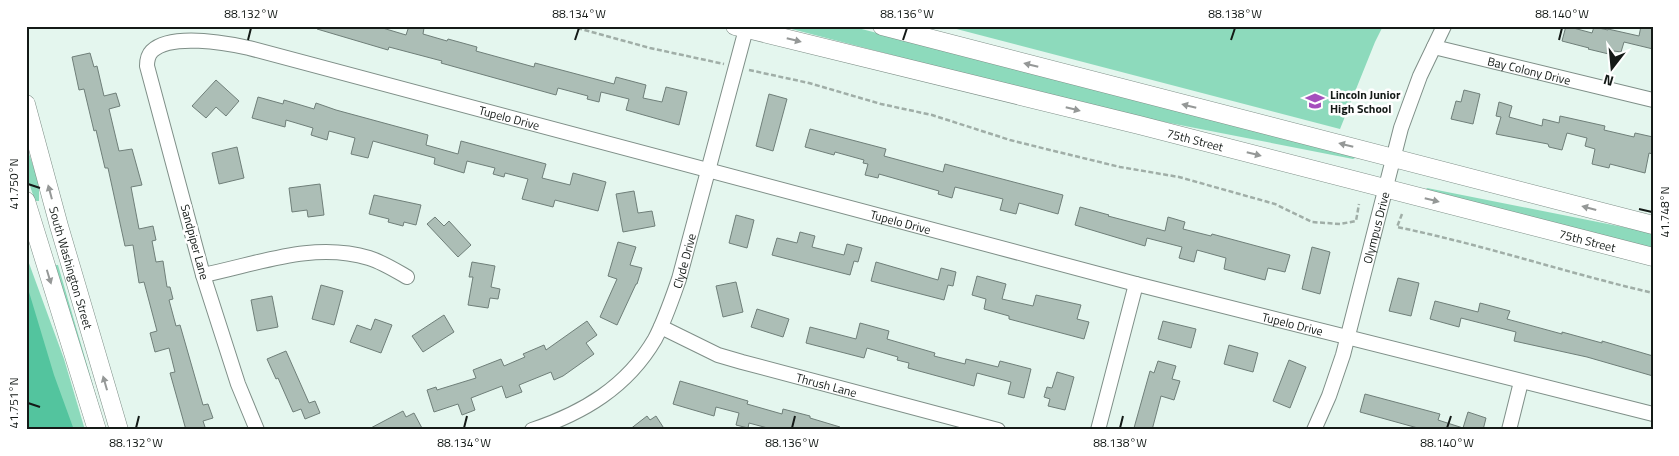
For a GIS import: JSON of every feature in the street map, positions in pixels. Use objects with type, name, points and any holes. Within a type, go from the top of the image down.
[{"type":"main road","points":[[882,26],[1653,224]]},
{"type":"main road","name":"75th Street","points":[[741,28],[958,80],[1653,257]]},
{"type":"main road","name":"South Washington Street","points":[[26,104],[59,226],[119,430]]},
{"type":"main road","name":"South Washington Street","points":[[26,201],[31,231],[97,430]]},
{"type":"main road","points":[[31,231],[59,226]]},
{"type":"street","name":"Olympus Drive","points":[[1314,430],[1329,396],[1348,338],[1401,128],[1414,90],[1444,26]]},
{"type":"street","name":"Clyde Drive","points":[[532,430],[560,421],[603,395],[632,370],[661,327],[679,279],[708,170],[741,28]]},
{"type":"street","name":"Tupelo Drive","points":[[151,52],[168,44],[195,40],[220,42],[249,48],[1136,284],[1653,414]]},
{"type":"street","name":"Bay Colony Drive","points":[[1434,47],[1653,100]]},
{"type":"street","name":"Sandpiper Lane","points":[[151,52],[147,66],[203,274],[233,370],[257,430]]},
{"type":"street","points":[[203,274],[265,259],[324,252],[358,255],[372,259],[407,277]]},
{"type":"street","points":[[1098,430],[1136,284]]},
{"type":"street","name":"Thrush Lane","points":[[661,327],[718,355],[998,430]]},
{"type":"street","points":[[1510,430],[1521,382]]},
{"type":"path","points":[[570,26],[726,65]]},
{"type":"path","points":[[746,69],[831,89],[881,104],[932,115],[1010,140],[1046,149],[1120,167],[1179,177],[1275,204],[1312,222],[1340,224],[1356,221],[1359,204]]},
{"type":"path","points":[[1402,214],[1397,227],[1446,237],[1605,282],[1653,293]]},
{"type":"green space","points":[[780,26],[850,26],[1357,157],[1353,159],[1144,118],[1062,99]]},
{"type":"green space","name":"Lincoln Junior High School","points":[[945,26],[1383,26],[1340,129]]},
{"type":"green space","points":[[26,144],[39,184],[39,201],[35,201],[26,174]]},
{"type":"green space","points":[[1427,188],[1653,233],[1653,249],[1425,190]]},
{"type":"green space","points":[[26,255],[64,359],[85,430],[26,430]]},
{"type":"green space","points":[[54,265],[58,265],[106,430],[104,430]]},
{"type":"green space","points":[[26,282],[54,375],[74,430],[26,430]]},
{"type":"building","points":[[318,26],[376,26],[406,35],[409,26],[418,26],[424,28],[423,34],[477,47],[476,51],[534,67],[535,63],[614,84],[616,77],[646,85],[643,98],[662,102],[666,87],[687,92],[679,125],[626,110],[629,99],[601,92],[599,102],[587,99],[588,96],[558,88],[556,95],[441,63],[442,61],[389,47],[388,50],[317,29]]},
{"type":"building","points":[[1566,26],[1592,33],[1594,27],[1639,36],[1641,26],[1653,26],[1653,49],[1624,42],[1621,52],[1614,51],[1613,55],[1588,49],[1562,41]]},
{"type":"building","points":[[90,53],[94,67],[97,66],[104,96],[116,93],[120,106],[109,109],[119,151],[132,149],[142,185],[131,187],[139,229],[153,226],[156,240],[152,241],[156,262],[163,261],[167,287],[170,287],[173,299],[169,300],[176,326],[180,325],[203,405],[208,404],[213,418],[203,421],[206,430],[186,430],[170,373],[175,372],[169,348],[155,352],[150,333],[157,331],[144,282],[139,283],[133,245],[125,246],[108,168],[105,168],[84,89],[79,90],[72,57]]},
{"type":"building","points":[[216,80],[239,101],[226,116],[216,107],[206,118],[192,106]]},
{"type":"building","points":[[1464,90],[1480,94],[1473,124],[1451,119],[1456,101],[1461,102]]},
{"type":"building","points":[[769,94],[787,99],[773,151],[756,146]]},
{"type":"building","points":[[258,97],[283,104],[284,100],[314,109],[316,103],[428,135],[426,145],[458,154],[461,141],[546,164],[542,178],[570,185],[573,173],[606,182],[598,211],[555,200],[553,207],[522,199],[528,179],[505,173],[504,177],[493,174],[495,168],[467,161],[464,173],[434,164],[435,158],[373,141],[368,158],[351,154],[355,138],[329,131],[327,140],[311,135],[313,128],[286,120],[285,127],[252,118]]},
{"type":"building","points":[[1499,102],[1512,106],[1509,117],[1542,126],[1543,119],[1559,123],[1560,116],[1605,126],[1604,130],[1634,137],[1635,133],[1653,137],[1653,154],[1649,153],[1645,173],[1610,164],[1609,168],[1592,164],[1595,149],[1585,146],[1587,138],[1567,133],[1562,150],[1549,147],[1548,144],[1496,134],[1501,117],[1496,116]]},
{"type":"building","points":[[810,129],[886,149],[884,156],[943,172],[945,164],[1063,195],[1058,214],[1019,203],[1016,214],[1000,210],[1003,199],[955,187],[952,198],[938,194],[939,191],[879,174],[878,178],[865,175],[868,164],[863,163],[864,160],[835,152],[834,155],[805,147]]},
{"type":"building","points":[[237,147],[244,178],[219,184],[212,153]]},
{"type":"building","points":[[320,184],[324,215],[308,217],[307,210],[292,212],[289,188]]},
{"type":"building","points":[[634,191],[638,213],[652,211],[655,226],[623,232],[616,194]]},
{"type":"building","points":[[374,195],[421,205],[416,225],[404,222],[403,226],[388,222],[389,219],[369,214]]},
{"type":"building","points":[[1080,207],[1165,231],[1168,217],[1185,222],[1183,229],[1211,236],[1212,234],[1290,255],[1285,272],[1268,268],[1265,280],[1224,269],[1226,258],[1197,250],[1194,262],[1179,258],[1182,247],[1147,238],[1145,246],[1075,225]]},
{"type":"building","points":[[736,215],[754,220],[747,248],[729,243]]},
{"type":"building","points":[[435,217],[444,226],[449,221],[471,245],[458,257],[427,224]]},
{"type":"building","points":[[800,232],[815,236],[812,247],[844,255],[847,244],[862,248],[858,262],[854,261],[850,275],[772,255],[777,238],[797,243]]},
{"type":"building","points":[[618,242],[636,247],[630,265],[642,268],[637,284],[617,325],[600,317],[617,279],[608,276]]},
{"type":"building","points":[[1312,247],[1330,252],[1320,294],[1302,289]]},
{"type":"building","points":[[472,262],[495,266],[491,287],[500,289],[498,299],[490,298],[488,308],[468,305],[473,277],[469,277]]},
{"type":"building","points":[[876,262],[938,280],[941,268],[956,272],[953,286],[948,285],[944,300],[871,281]]},
{"type":"building","points":[[977,276],[1006,284],[1002,299],[1033,306],[1036,295],[1081,305],[1077,319],[1089,322],[1084,339],[1009,319],[1009,316],[984,309],[986,299],[972,295]]},
{"type":"building","points":[[1398,278],[1419,283],[1411,316],[1389,311]]},
{"type":"building","points":[[736,282],[743,312],[723,317],[716,286]]},
{"type":"building","points":[[321,285],[343,291],[334,325],[312,319]]},
{"type":"building","points":[[272,296],[278,327],[257,331],[251,300]]},
{"type":"building","points":[[1435,301],[1478,312],[1480,303],[1510,311],[1507,319],[1562,334],[1562,332],[1602,343],[1602,341],[1653,356],[1653,376],[1587,357],[1514,341],[1516,332],[1461,318],[1459,327],[1430,319]]},
{"type":"building","points":[[757,309],[789,319],[783,337],[751,327]]},
{"type":"building","points":[[444,315],[454,332],[423,352],[412,336]]},
{"type":"building","points":[[375,319],[392,325],[381,353],[350,342],[357,325],[371,330]]},
{"type":"building","points":[[587,321],[597,335],[586,343],[594,354],[563,376],[554,380],[551,372],[519,385],[522,392],[506,398],[502,386],[471,398],[475,410],[462,415],[458,404],[434,412],[427,390],[436,387],[437,390],[476,378],[473,370],[501,359],[504,366],[525,357],[523,354],[544,345],[546,350]]},
{"type":"building","points":[[1163,321],[1196,329],[1191,348],[1158,339]]},
{"type":"building","points":[[860,323],[889,331],[887,339],[935,353],[934,356],[965,364],[966,359],[998,367],[1000,361],[1031,369],[1024,398],[1008,394],[1011,382],[977,373],[974,386],[908,368],[909,363],[897,360],[898,357],[867,348],[864,358],[806,343],[810,327],[856,339]]},
{"type":"building","points":[[1229,345],[1258,353],[1253,372],[1224,364]]},
{"type":"building","points":[[286,351],[309,403],[315,401],[320,413],[305,419],[301,409],[293,412],[278,378],[276,379],[267,359]]},
{"type":"building","points":[[1289,360],[1306,367],[1290,408],[1273,401]]},
{"type":"building","points":[[1158,361],[1176,366],[1172,379],[1180,381],[1174,400],[1161,396],[1152,430],[1134,428],[1150,371],[1154,373]]},
{"type":"building","points":[[1057,372],[1074,377],[1065,410],[1048,406],[1050,399],[1044,397],[1047,387],[1052,388]]},
{"type":"building","points":[[680,381],[748,401],[747,404],[782,414],[783,409],[810,416],[810,418],[840,427],[840,430],[775,430],[749,423],[748,428],[736,425],[739,413],[716,407],[714,416],[673,404]]},
{"type":"building","points":[[1365,394],[1440,414],[1438,420],[1463,428],[1468,412],[1486,418],[1483,430],[1425,430],[1360,412]]},
{"type":"building","points":[[403,411],[406,417],[414,413],[423,430],[367,430]]},
{"type":"building","points":[[647,416],[650,420],[656,416],[665,430],[629,430]]},
{"type":"place","name":"Lincoln Junior High School","points":[[1315,101]]}]
